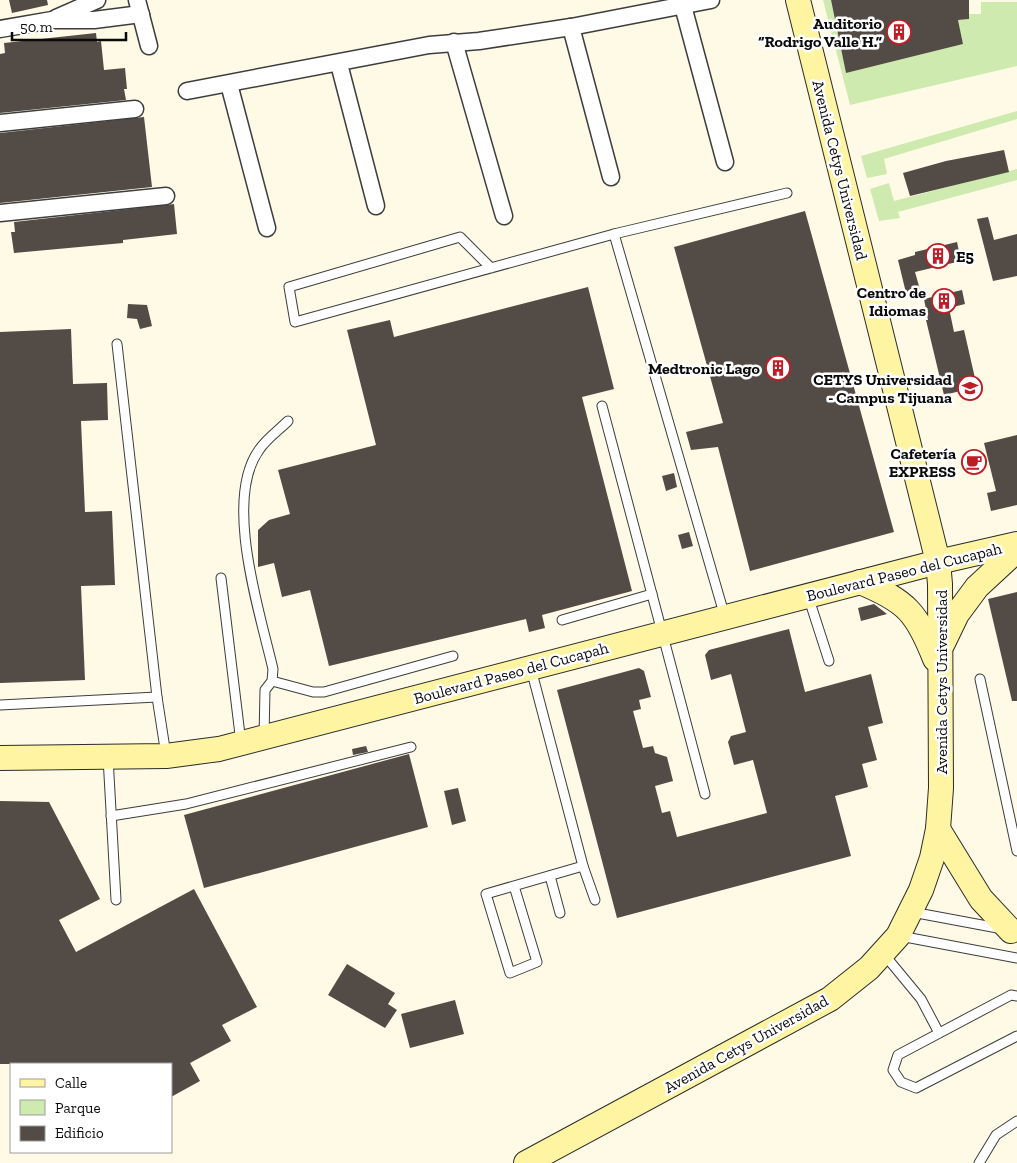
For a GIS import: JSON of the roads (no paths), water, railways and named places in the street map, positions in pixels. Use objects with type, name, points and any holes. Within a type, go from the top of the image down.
[{"type":"main road","name":"Avenida Cetys Universidad","points":[[526,1163],[830,999],[869,968],[890,944],[910,912],[924,882],[938,829],[941,788],[940,584],[938,562],[798,0]]},
{"type":"main road","name":"Boulevard Paseo del Cucapah","points":[[0,758],[166,756],[219,749],[860,582],[1017,544]]},
{"type":"main road","points":[[940,659],[957,614],[972,594],[1017,550]]},
{"type":"main road","points":[[860,582],[885,592],[900,601],[913,614],[940,659]]},
{"type":"main road","points":[[938,829],[981,899],[1014,933]]},
{"type":"street","points":[[52,20],[97,0]]},
{"type":"street","points":[[187,91],[338,64],[429,45],[479,41],[571,27],[711,0]]},
{"type":"street","points":[[683,6],[725,162]]},
{"type":"street","points":[[0,29],[52,20],[94,20],[139,7],[149,46]]},
{"type":"street","points":[[571,27],[611,177]]},
{"type":"street","points":[[454,42],[504,216]]},
{"type":"street","points":[[338,64],[376,206]]},
{"type":"street","points":[[229,84],[267,228]]},
{"type":"street","points":[[0,123],[136,109]]},
{"type":"street","points":[[0,213],[166,196]]},
{"type":"lane","points":[[491,268],[460,237],[289,287],[295,322],[491,268],[614,234],[788,193]]},
{"type":"lane","points":[[614,234],[726,617]]},
{"type":"lane","points":[[117,344],[157,696],[166,756]]},
{"type":"lane","points":[[602,406],[705,794]]},
{"type":"lane","points":[[264,737],[265,690],[272,680],[273,669],[247,560],[244,484],[258,450],[288,421]]},
{"type":"lane","points":[[221,578],[241,743]]},
{"type":"lane","points":[[562,620],[652,594]]},
{"type":"lane","points":[[808,596],[829,660]]},
{"type":"lane","points":[[272,680],[313,692],[324,692],[454,656]]},
{"type":"lane","points":[[531,668],[583,866],[595,900]]},
{"type":"lane","points":[[980,679],[1017,851]]},
{"type":"lane","points":[[0,705],[157,696]]},
{"type":"lane","points":[[111,816],[186,804],[411,747]]},
{"type":"lane","points":[[108,757],[116,900]]},
{"type":"lane","points":[[514,886],[537,962],[510,973],[486,894],[583,866]]},
{"type":"lane","points":[[550,876],[560,913]]},
{"type":"lane","points":[[910,912],[1014,933]]},
{"type":"lane","points":[[890,944],[1017,958]]},
{"type":"lane","points":[[890,944],[939,1033]]},
{"type":"lane","points":[[1017,996],[1011,995],[898,1055],[893,1070],[901,1082],[916,1088],[1017,1036]]},
{"type":"lane","points":[[979,1163],[996,1135],[1017,1120]]},
{"type":"place","name":"Auditorio “Rodrigo Valle H.”","points":[[899,32]]},
{"type":"place","name":"E5","points":[[938,256]]},
{"type":"place","name":"Centro de Idiomas","points":[[944,301]]},
{"type":"place","name":"Medtronic Lago","points":[[778,368]]},
{"type":"place","name":"CETYS Universidad - Campus Tijuana","points":[[970,388]]},
{"type":"place","name":"Cafetería EXPRESS","points":[[974,462]]}]
